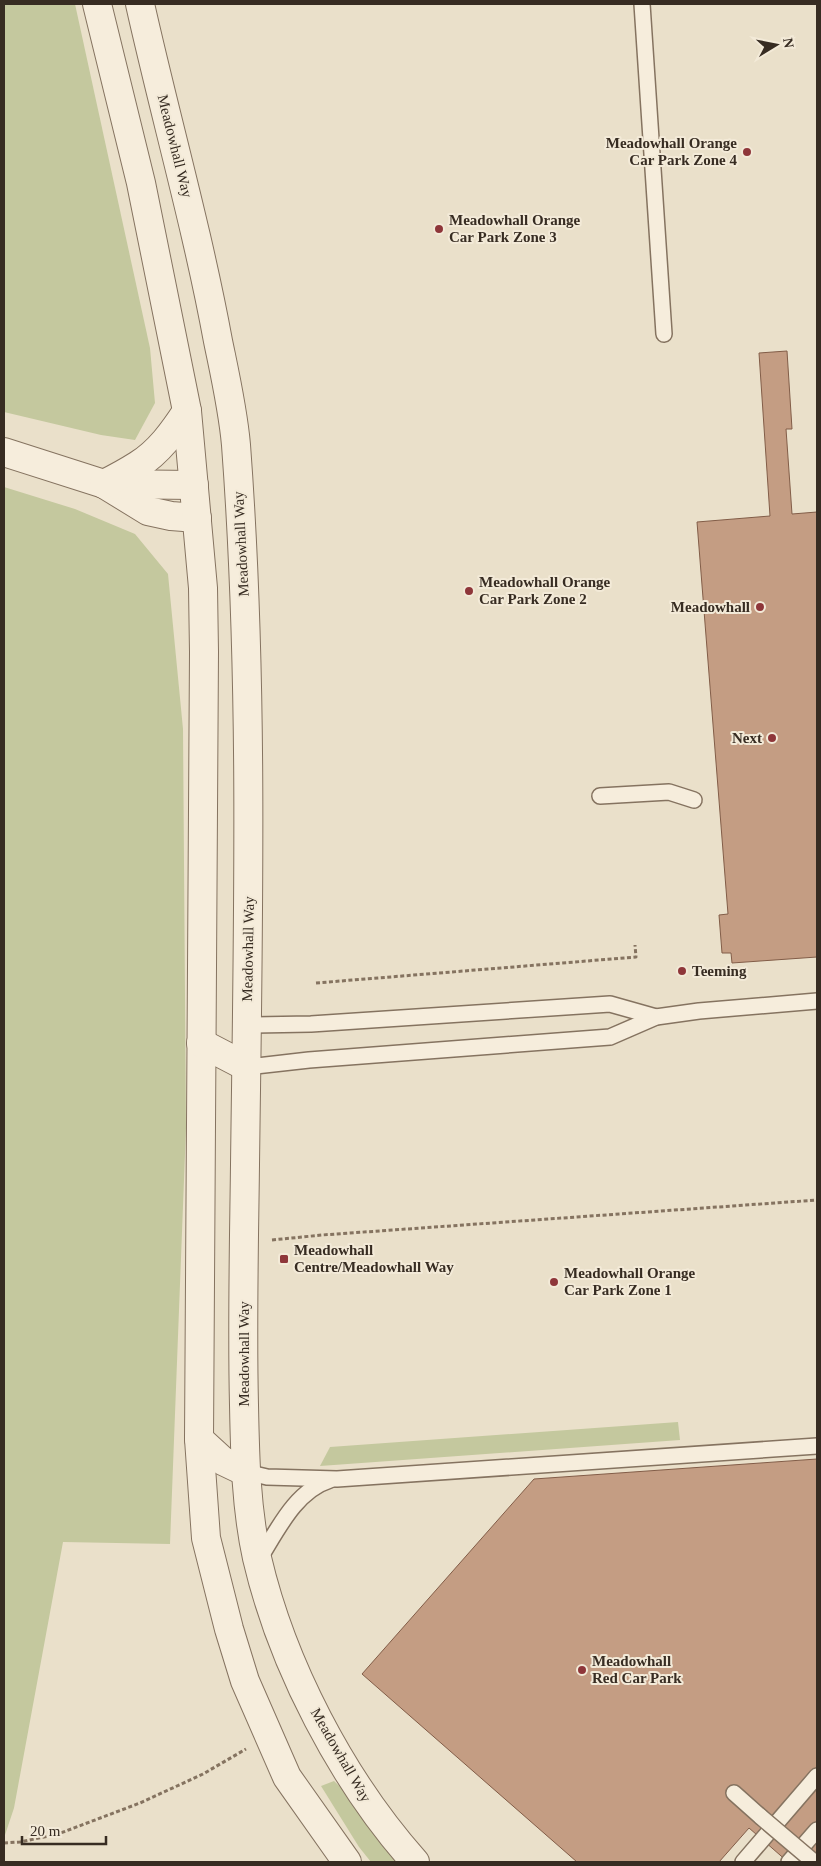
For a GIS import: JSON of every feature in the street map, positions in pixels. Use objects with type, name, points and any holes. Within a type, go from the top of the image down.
[{"type":"street","points":[[97,4],[141,183],[187,411],[203,588],[199,1438],[206,1538],[244,1681],[268,1736],[287,1777],[348,1862]]},
{"type":"street","name":"Meadowhall Way","points":[[144,9],[211,301],[236,439],[246,646],[250,830],[243,1364],[246,1472],[250,1523],[273,1616],[299,1680],[321,1724],[360,1791],[396,1841],[415,1862]]},
{"type":"street","points":[[104,484],[140,464],[159,448],[172,434],[187,411]]},
{"type":"street","points":[[4,452],[104,484],[148,511],[171,516],[197,518],[239,500]]},
{"type":"street","points":[[104,484],[194,485],[239,500]]},
{"type":"street","points":[[201,1043],[247,1025]]},
{"type":"street","points":[[201,1043],[247,1067]]},
{"type":"street","points":[[199,1438],[223,1461],[246,1472]]},
{"type":"lane","points":[[642,4],[664,334]]},
{"type":"lane","points":[[600,796],[669,792],[694,800]]},
{"type":"lane","points":[[247,1067],[309,1060],[610,1037],[656,1018],[698,1011],[817,1001]]},
{"type":"lane","points":[[247,1025],[311,1024],[610,1004],[656,1018]]},
{"type":"lane","points":[[246,1472],[267,1477],[337,1479],[817,1446]]},
{"type":"lane","points":[[258,1561],[300,1499],[312,1488],[337,1479]]},
{"type":"lane","points":[[743,1862],[817,1776]]},
{"type":"lane","points":[[734,1793],[814,1862]]},
{"type":"lane","points":[[789,1862],[817,1830]]},
{"type":"path","points":[[316,983],[636,957],[635,945]]},
{"type":"path","points":[[244,1242],[322,1234],[817,1200]]},
{"type":"path","points":[[4,1843],[20,1842],[58,1834],[140,1803],[203,1774],[268,1736]]},
{"type":"green space","points":[[4,4],[75,4],[150,348],[155,403],[135,440],[101,435],[4,412]]},
{"type":"green space","points":[[4,487],[75,509],[135,534],[168,574],[183,729],[186,1128],[170,1544],[63,1542],[14,1808],[4,1838]]},
{"type":"green space","points":[[678,1422],[680,1440],[320,1466],[330,1447]]},
{"type":"green space","points":[[334,1781],[350,1796],[396,1862],[371,1862],[359,1847],[321,1786]]},
{"type":"building","name":"Meadowhall","points":[[787,351],[792,429],[786,429],[792,514],[817,512],[817,957],[732,963],[731,953],[722,953],[719,915],[728,914],[697,522],[770,516],[759,353]]},
{"type":"building","name":"Meadowhall Red Car Park","points":[[817,1459],[817,1862],[788,1862],[749,1828],[719,1862],[577,1862],[362,1674],[534,1479]]},
{"type":"place","name":"Meadowhall Orange Car Park Zone 4","points":[[747,152]]},
{"type":"place","name":"Meadowhall Orange Car Park Zone 3","points":[[439,229]]},
{"type":"place","name":"Meadowhall Orange Car Park Zone 2","points":[[469,591]]},
{"type":"place","name":"Meadowhall","points":[[760,607]]},
{"type":"place","name":"Next","points":[[772,738]]},
{"type":"place","name":"Teeming","points":[[682,971]]},
{"type":"place","name":"Meadowhall Centre/Meadowhall Way","points":[[284,1259]]},
{"type":"place","name":"Meadowhall Orange Car Park Zone 1","points":[[554,1282]]},
{"type":"place","name":"Meadowhall Red Car Park","points":[[582,1670]]}]
